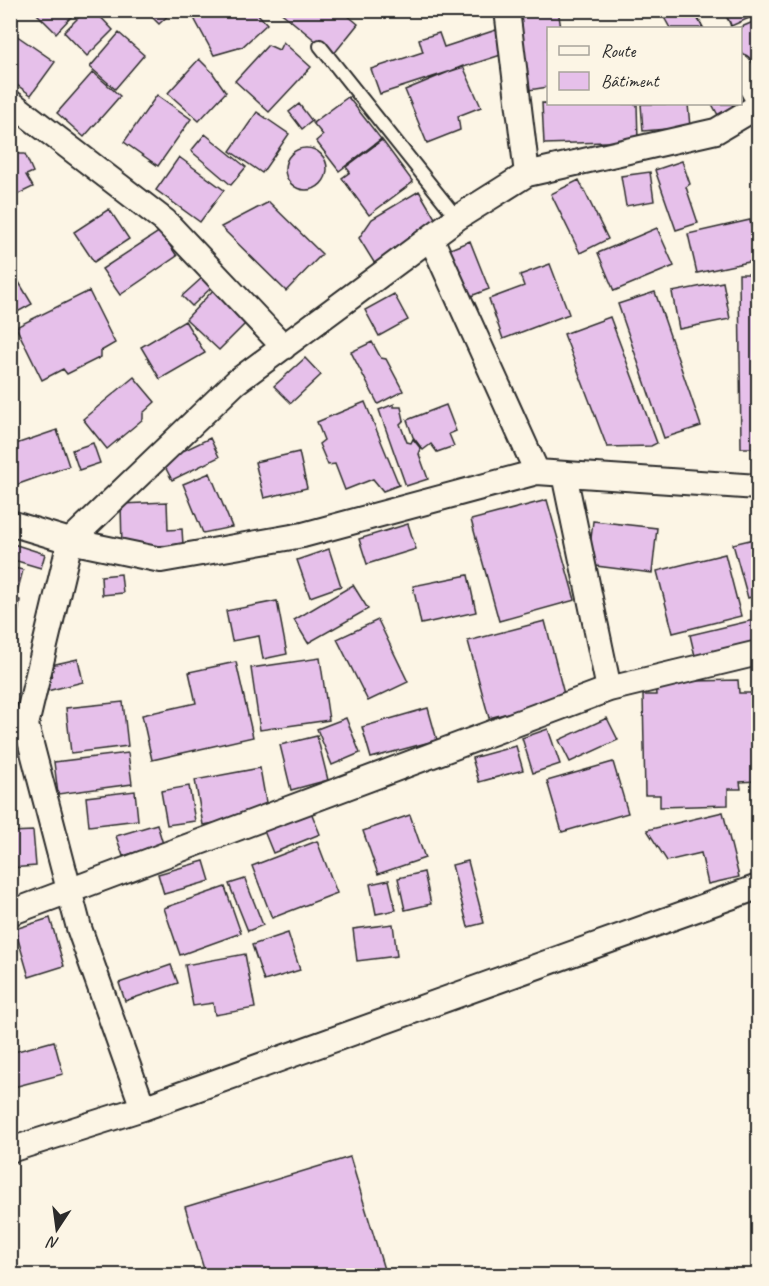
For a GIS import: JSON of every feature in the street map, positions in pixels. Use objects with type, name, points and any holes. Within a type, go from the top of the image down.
[{"type":"street","points":[[507,10],[527,174]]},
{"type":"street","points":[[708,10],[717,27]]},
{"type":"street","points":[[742,69],[759,99]]},
{"type":"street","points":[[10,102],[165,220],[284,346]]},
{"type":"street","points":[[143,1108],[79,928],[26,725],[70,541],[236,382],[457,218],[527,174],[716,131],[759,106]]},
{"type":"street","points":[[431,238],[537,472]]},
{"type":"street","points":[[10,523],[70,541],[160,560],[303,535],[537,472],[759,487]]},
{"type":"street","points":[[564,474],[609,689]]},
{"type":"street","points":[[10,913],[609,689],[759,654]]},
{"type":"street","points":[[10,1150],[143,1108],[759,887]]},
{"type":"lane","points":[[320,46],[457,218]]},
{"type":"building","points":[[33,10],[69,10],[73,15],[56,33]]},
{"type":"building","points":[[86,10],[94,10],[113,30],[87,56],[64,32]]},
{"type":"building","points":[[151,10],[174,10],[159,24],[151,16],[154,13]]},
{"type":"building","points":[[201,10],[254,10],[267,24],[242,47],[214,55],[195,20]]},
{"type":"building","points":[[278,10],[341,10],[358,24],[333,55]]},
{"type":"building","points":[[558,10],[561,27],[547,27],[547,87],[529,90],[517,14]]},
{"type":"building","points":[[660,10],[701,10],[711,27],[669,27]]},
{"type":"building","points":[[721,10],[758,10],[758,14],[729,27]]},
{"type":"building","points":[[758,20],[758,58],[747,63],[742,53],[741,27]]},
{"type":"building","points":[[496,30],[504,54],[380,94],[371,69],[423,52],[419,39],[439,33],[444,47]]},
{"type":"building","points":[[10,31],[55,62],[31,95],[10,80]]},
{"type":"building","points":[[119,33],[144,55],[115,89],[90,67]]},
{"type":"building","points":[[283,42],[311,67],[269,112],[235,81],[268,45],[279,50]]},
{"type":"building","points":[[199,59],[212,72],[226,92],[199,121],[168,93]]},
{"type":"building","points":[[758,60],[758,80],[757,80],[751,62]]},
{"type":"building","points":[[463,66],[481,107],[458,116],[460,130],[427,143],[405,90]]},
{"type":"building","points":[[93,72],[120,96],[84,137],[57,113]]},
{"type":"building","points":[[157,95],[191,119],[158,166],[124,142]]},
{"type":"building","points":[[348,97],[381,139],[339,171],[316,141],[323,135],[313,123]]},
{"type":"building","points":[[542,103],[547,103],[547,105],[637,105],[638,141],[544,144]]},
{"type":"building","points":[[299,104],[312,121],[302,129],[289,112]]},
{"type":"building","points":[[641,105],[688,105],[690,127],[643,131]]},
{"type":"building","points":[[713,105],[738,105],[718,115]]},
{"type":"building","points":[[257,112],[289,134],[262,173],[230,151]]},
{"type":"building","points":[[205,134],[246,167],[231,185],[191,151]]},
{"type":"building","points":[[382,140],[413,182],[369,215],[342,178],[350,172],[346,167]]},
{"type":"building","points":[[15,146],[19,154],[25,154],[33,172],[26,175],[33,187],[10,198],[10,148]]},
{"type":"building","points":[[306,148],[321,154],[327,169],[321,184],[306,190],[291,184],[285,169],[291,154]]},
{"type":"building","points":[[179,157],[224,190],[200,222],[156,190]]},
{"type":"building","points":[[682,161],[690,184],[686,187],[698,223],[676,230],[655,170]]},
{"type":"building","points":[[650,172],[654,201],[626,206],[621,176]]},
{"type":"building","points":[[579,180],[608,239],[580,253],[551,194]]},
{"type":"building","points":[[419,191],[439,225],[375,264],[359,238],[372,219]]},
{"type":"building","points":[[269,202],[322,254],[286,291],[221,227]]},
{"type":"building","points":[[109,209],[129,239],[94,262],[74,232]]},
{"type":"building","points":[[750,220],[758,260],[697,273],[688,234]]},
{"type":"building","points":[[657,228],[674,266],[614,291],[598,253]]},
{"type":"building","points":[[160,231],[177,256],[120,295],[102,269]]},
{"type":"building","points":[[470,241],[489,289],[463,299],[443,252]]},
{"type":"building","points":[[550,264],[569,314],[503,339],[489,299],[524,286],[520,275]]},
{"type":"building","points":[[14,274],[32,304],[10,316],[10,276]]},
{"type":"building","points":[[739,274],[758,274],[758,448],[741,448]]},
{"type":"building","points":[[203,277],[212,287],[192,306],[182,296]]},
{"type":"building","points":[[723,282],[730,319],[679,329],[672,292]]},
{"type":"building","points":[[216,287],[238,308],[245,324],[219,350],[186,319]]},
{"type":"building","points":[[89,291],[115,343],[101,351],[101,357],[67,374],[63,369],[42,380],[16,327]]},
{"type":"building","points":[[655,292],[701,426],[664,438],[618,304]]},
{"type":"building","points":[[394,294],[408,320],[379,336],[365,310]]},
{"type":"building","points":[[610,317],[657,443],[651,446],[607,447],[564,334]]},
{"type":"building","points":[[185,321],[205,353],[160,379],[141,347]]},
{"type":"building","points":[[372,342],[381,358],[386,359],[403,391],[378,404],[351,352]]},
{"type":"building","points":[[305,358],[321,375],[291,403],[274,386]]},
{"type":"building","points":[[134,377],[155,402],[143,413],[143,419],[107,449],[83,419]]},
{"type":"building","points":[[365,402],[399,485],[383,491],[373,479],[345,490],[335,464],[328,465],[319,444],[324,440],[317,422]]},
{"type":"building","points":[[394,404],[394,407],[401,407],[404,420],[400,424],[407,442],[411,443],[413,439],[421,449],[419,454],[428,479],[406,486],[379,410]]},
{"type":"building","points":[[446,405],[456,431],[449,434],[454,446],[437,452],[431,444],[423,450],[413,437],[407,420]]},
{"type":"building","points":[[57,430],[69,466],[16,485],[10,468],[10,446]]},
{"type":"building","points":[[210,438],[219,457],[172,480],[162,461]]},
{"type":"building","points":[[93,443],[100,463],[79,470],[72,450]]},
{"type":"building","points":[[299,452],[307,488],[264,498],[255,462]]},
{"type":"building","points":[[210,473],[232,527],[203,533],[183,484]]},
{"type":"building","points":[[547,500],[575,600],[499,621],[471,520]]},
{"type":"building","points":[[167,502],[168,530],[182,529],[183,545],[122,547],[121,504]]},
{"type":"building","points":[[593,521],[657,528],[652,573],[588,565]]},
{"type":"building","points":[[408,524],[416,549],[367,564],[359,539]]},
{"type":"building","points":[[758,538],[758,595],[748,598],[733,544]]},
{"type":"building","points":[[10,543],[45,554],[41,568],[10,559]]},
{"type":"building","points":[[329,549],[341,586],[310,597],[297,560]]},
{"type":"building","points":[[725,554],[741,616],[673,633],[657,571]]},
{"type":"building","points":[[10,567],[23,570],[17,593],[10,592]]},
{"type":"building","points":[[121,574],[123,593],[102,595],[101,576]]},
{"type":"building","points":[[468,575],[476,612],[421,624],[413,586]]},
{"type":"building","points":[[353,585],[368,609],[308,643],[294,620]]},
{"type":"building","points":[[10,598],[20,600],[18,614],[10,613]]},
{"type":"building","points":[[277,601],[287,654],[263,659],[259,636],[232,641],[226,611]]},
{"type":"building","points":[[758,619],[758,641],[695,656],[690,635]]},
{"type":"building","points":[[378,620],[408,682],[368,701],[337,639]]},
{"type":"building","points":[[545,621],[565,698],[489,718],[468,641]]},
{"type":"building","points":[[320,658],[329,720],[260,730],[251,668]]},
{"type":"building","points":[[78,659],[83,682],[47,691],[42,667]]},
{"type":"building","points":[[236,662],[253,737],[152,760],[142,715],[196,703],[189,672]]},
{"type":"building","points":[[738,680],[739,693],[755,693],[756,781],[740,782],[741,789],[728,789],[728,805],[660,807],[660,795],[645,795],[643,695],[656,695],[655,682]]},
{"type":"building","points":[[123,702],[128,746],[71,753],[66,708]]},
{"type":"building","points":[[428,708],[437,740],[371,758],[362,727]]},
{"type":"building","points":[[346,718],[360,753],[332,765],[317,729]]},
{"type":"building","points":[[607,718],[618,740],[570,762],[559,740]]},
{"type":"building","points":[[548,729],[560,764],[533,773],[522,738]]},
{"type":"building","points":[[317,736],[328,780],[291,790],[280,745]]},
{"type":"building","points":[[516,746],[523,770],[479,782],[472,758]]},
{"type":"building","points":[[128,753],[132,784],[58,794],[54,762]]},
{"type":"building","points":[[613,762],[628,813],[562,832],[547,781]]},
{"type":"building","points":[[260,768],[268,814],[203,825],[195,780]]},
{"type":"building","points":[[189,786],[195,821],[167,825],[161,791]]},
{"type":"building","points":[[135,791],[138,820],[89,826],[86,797]]},
{"type":"building","points":[[311,812],[320,834],[273,853],[264,831]]},
{"type":"building","points":[[723,812],[739,877],[708,884],[701,853],[667,861],[647,830]]},
{"type":"building","points":[[410,815],[425,858],[378,874],[363,831]]},
{"type":"building","points":[[157,824],[163,844],[123,856],[116,836]]},
{"type":"building","points":[[33,831],[36,866],[10,868],[10,832]]},
{"type":"building","points":[[317,841],[337,893],[272,918],[252,866]]},
{"type":"building","points":[[204,861],[210,881],[164,894],[158,874]]},
{"type":"building","points":[[468,861],[484,923],[468,927],[452,865]]},
{"type":"building","points":[[424,872],[431,904],[405,910],[398,878]]},
{"type":"building","points":[[245,879],[263,925],[248,931],[229,884]]},
{"type":"building","points":[[389,880],[396,910],[376,914],[370,884]]},
{"type":"building","points":[[225,887],[241,933],[180,955],[164,908]]},
{"type":"building","points":[[50,918],[64,966],[29,977],[15,929]]},
{"type":"building","points":[[393,924],[397,956],[357,961],[353,929]]},
{"type":"building","points":[[288,933],[300,970],[264,981],[252,945]]},
{"type":"building","points":[[245,954],[255,1008],[215,1015],[213,1003],[193,1006],[185,965]]},
{"type":"building","points":[[171,965],[178,983],[125,1001],[119,983]]},
{"type":"building","points":[[54,1041],[63,1074],[10,1088],[10,1053]]},
{"type":"building","points":[[350,1157],[386,1276],[206,1276],[185,1207]]}]
